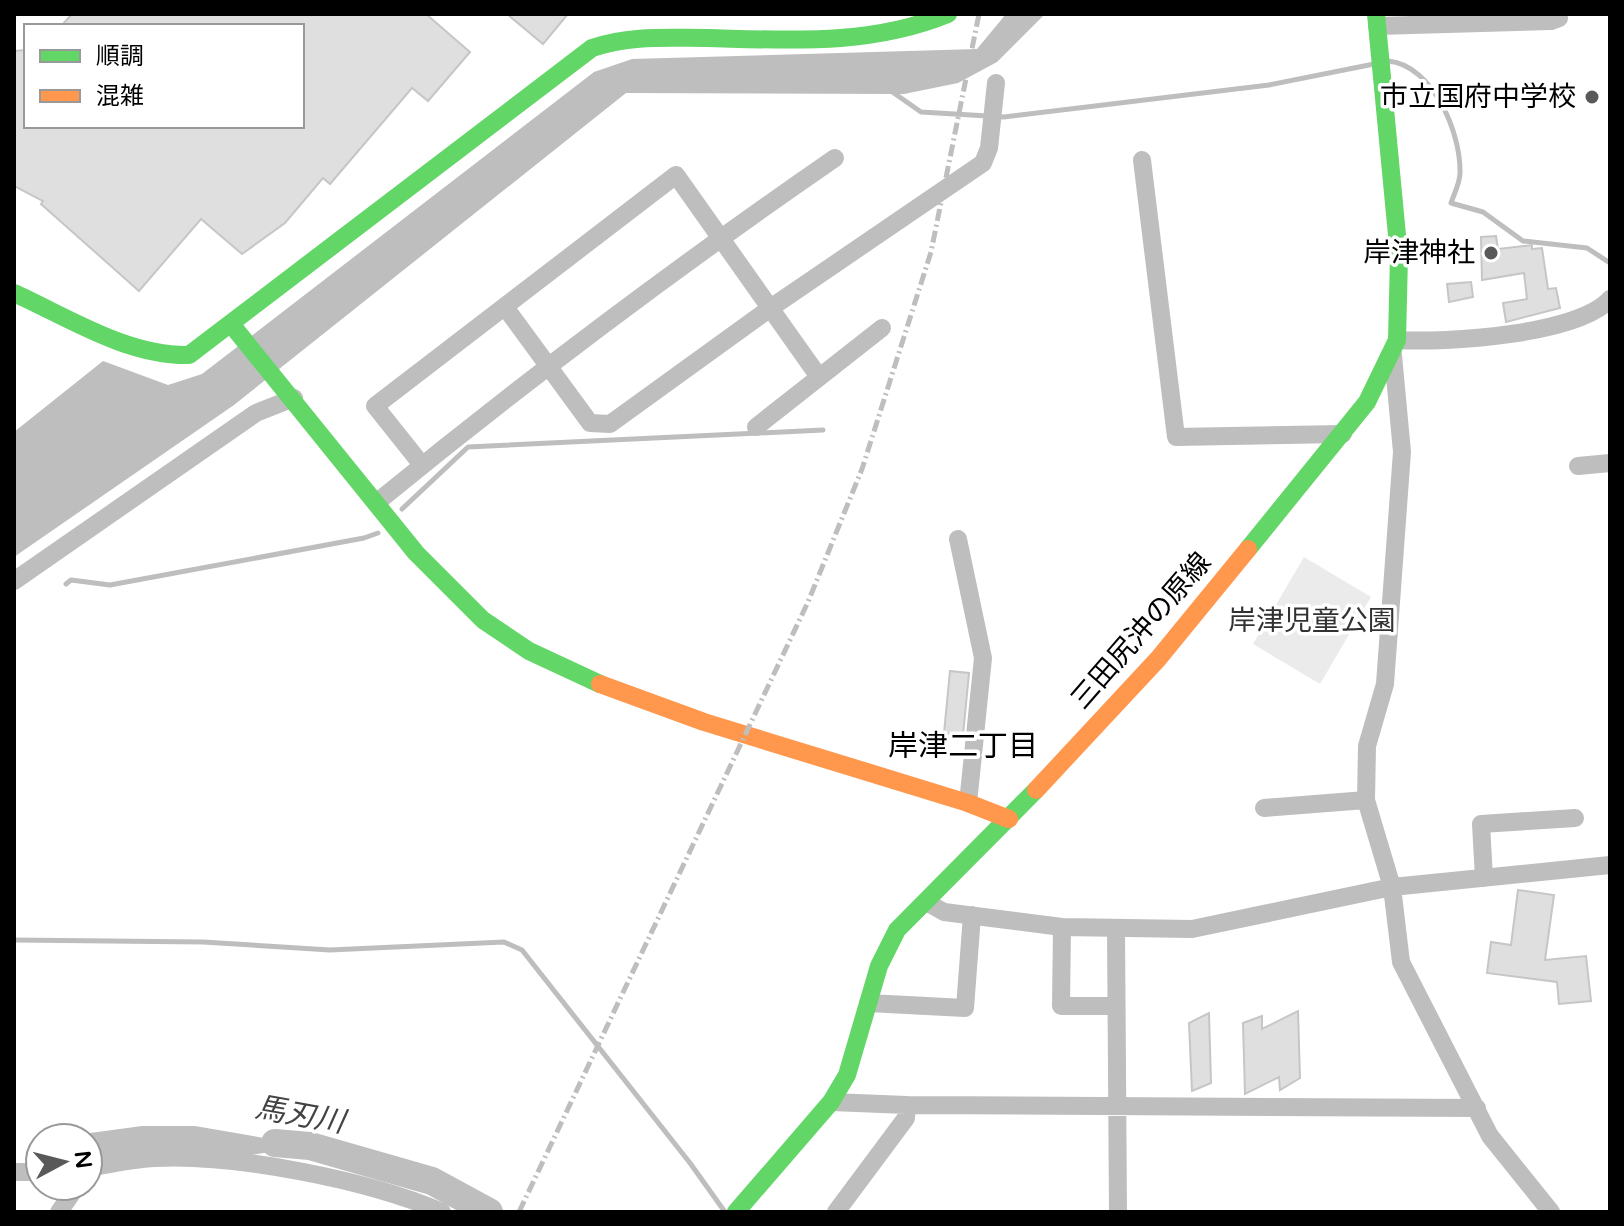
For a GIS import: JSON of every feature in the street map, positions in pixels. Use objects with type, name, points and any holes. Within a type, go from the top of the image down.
[{"type":"street","points":[[14,293],[151,354],[189,355],[236,330],[529,95],[602,44],[646,38],[826,37],[894,33],[948,14]]},
{"type":"street","points":[[1377,20],[1551,21],[1559,18],[1558,14]]},
{"type":"street","name":"三田尻沖の原線","points":[[736,1212],[831,1102],[847,1075],[879,966],[897,930],[911,913],[928,903],[1009,819],[1158,659],[1367,402],[1395,347],[1399,256],[1377,20]]},
{"type":"street","points":[[505,307],[590,423],[610,424],[769,309],[983,163],[989,148],[991,106],[996,83]]},
{"type":"street","points":[[376,503],[546,366],[719,238],[835,158]]},
{"type":"street","points":[[1142,160],[1176,437],[1343,434]]},
{"type":"street","points":[[422,465],[375,406],[676,175],[819,377]]},
{"type":"street","points":[[1551,1212],[1490,1136],[1401,962],[1392,887],[1366,800],[1367,746],[1385,684],[1402,452],[1395,347],[1541,328],[1608,309]]},
{"type":"street","points":[[756,427],[882,328]]},
{"type":"street","points":[[236,330],[291,394],[416,553],[483,620],[529,651],[577,676],[704,722],[968,803],[1009,819]]},
{"type":"street","points":[[14,581],[256,413],[291,394]]},
{"type":"street","points":[[1578,466],[1610,463]]},
{"type":"street","points":[[958,539],[983,658],[968,803]]},
{"type":"street","points":[[1264,808],[1366,800]]},
{"type":"street","points":[[1484,878],[1481,824],[1575,818]]},
{"type":"street","points":[[928,903],[944,912],[1062,927],[1192,929],[1392,887],[1610,865]]},
{"type":"street","points":[[868,1003],[965,1008],[972,915]]},
{"type":"street","points":[[1062,927],[1061,1006],[1116,1006]]},
{"type":"street","points":[[1116,929],[1118,1212]]},
{"type":"street","points":[[831,1102],[1477,1108]]},
{"type":"street","points":[[836,1212],[906,1118],[907,1105]]},
{"type":"street","points":[[104,1166],[179,1158],[258,1166],[346,1181],[442,1212]]},
{"type":"green space","name":"岸津児童公園","points":[[1304,557],[1371,597],[1320,684],[1253,644]]},
{"type":"shaded area","points":[[1006,14],[1045,14],[997,62],[958,83],[904,94],[626,93],[234,405],[14,557],[14,432],[103,361],[168,385],[202,374],[594,72],[632,59],[977,49]]},
{"type":"shaded area","points":[[142,1126],[195,1126],[310,1146],[250,1155],[104,1160],[104,1131]]},
{"type":"building","points":[[72,14],[426,14],[470,52],[428,101],[412,88],[330,184],[323,178],[285,223],[242,254],[201,219],[139,291],[41,204],[43,201],[14,186],[14,51],[24,50],[24,128],[304,128],[304,24],[63,24]]},
{"type":"building","points":[[507,14],[568,14],[543,44]]},
{"type":"building","points":[[1496,236],[1498,249],[1532,245],[1532,249],[1542,248],[1548,289],[1556,288],[1560,308],[1506,322],[1503,303],[1527,299],[1524,273],[1482,280],[1481,237]]},
{"type":"building","points":[[1471,282],[1473,297],[1449,302],[1447,284]]},
{"type":"building","points":[[950,671],[969,673],[963,735],[944,733]]},
{"type":"building","points":[[1518,890],[1554,895],[1545,960],[1586,956],[1591,1001],[1559,1004],[1557,982],[1487,973],[1491,942],[1511,945]]},
{"type":"building","points":[[1298,1011],[1300,1078],[1280,1090],[1279,1077],[1245,1094],[1243,1023],[1262,1016],[1262,1029]]},
{"type":"building","points":[[1209,1013],[1211,1083],[1192,1091],[1189,1023]]},
{"type":"waterway","points":[[1388,61],[1404,65],[1418,75],[1431,88],[1450,121],[1456,139],[1460,173],[1451,203],[1483,212],[1523,241],[1587,248],[1610,263]]},
{"type":"waterway","points":[[891,91],[921,112],[1004,117],[1269,85],[1374,64]]},
{"type":"waterway","points":[[402,509],[468,447],[823,430]]},
{"type":"waterway","points":[[66,584],[71,580],[110,585],[378,533]]},
{"type":"waterway","points":[[14,940],[203,942],[330,950],[504,942],[522,950],[725,1212]]},
{"type":"waterway","name":"馬刃川","points":[[275,1143],[310,1146],[432,1181],[489,1212]]},
{"type":"railway","points":[[519,1212],[808,602],[862,469],[931,252],[979,14]]},
{"type":"traffic: fast","points":[[14,293],[121,342],[166,354],[189,355],[592,48],[649,38],[829,39],[889,32],[948,14]]},
{"type":"traffic: fast","points":[[1248,549],[1367,402],[1397,340],[1399,256],[1376,14]]},
{"type":"traffic: fast","points":[[231,324],[416,553],[483,620],[529,651],[600,684]]},
{"type":"traffic: fast","points":[[736,1212],[831,1102],[847,1075],[879,966],[897,930],[1036,790]]},
{"type":"traffic: slow","points":[[1036,790],[1158,659],[1248,549]]},
{"type":"traffic: slow","points":[[600,684],[704,722],[968,803],[1009,819]]},
{"type":"place","name":"市立国府中学校","points":[[1592,97]]},
{"type":"place","name":"岸津神社","points":[[1491,253]]},
{"type":"district","name":"岸津二丁目","points":[[963,746]]}]
